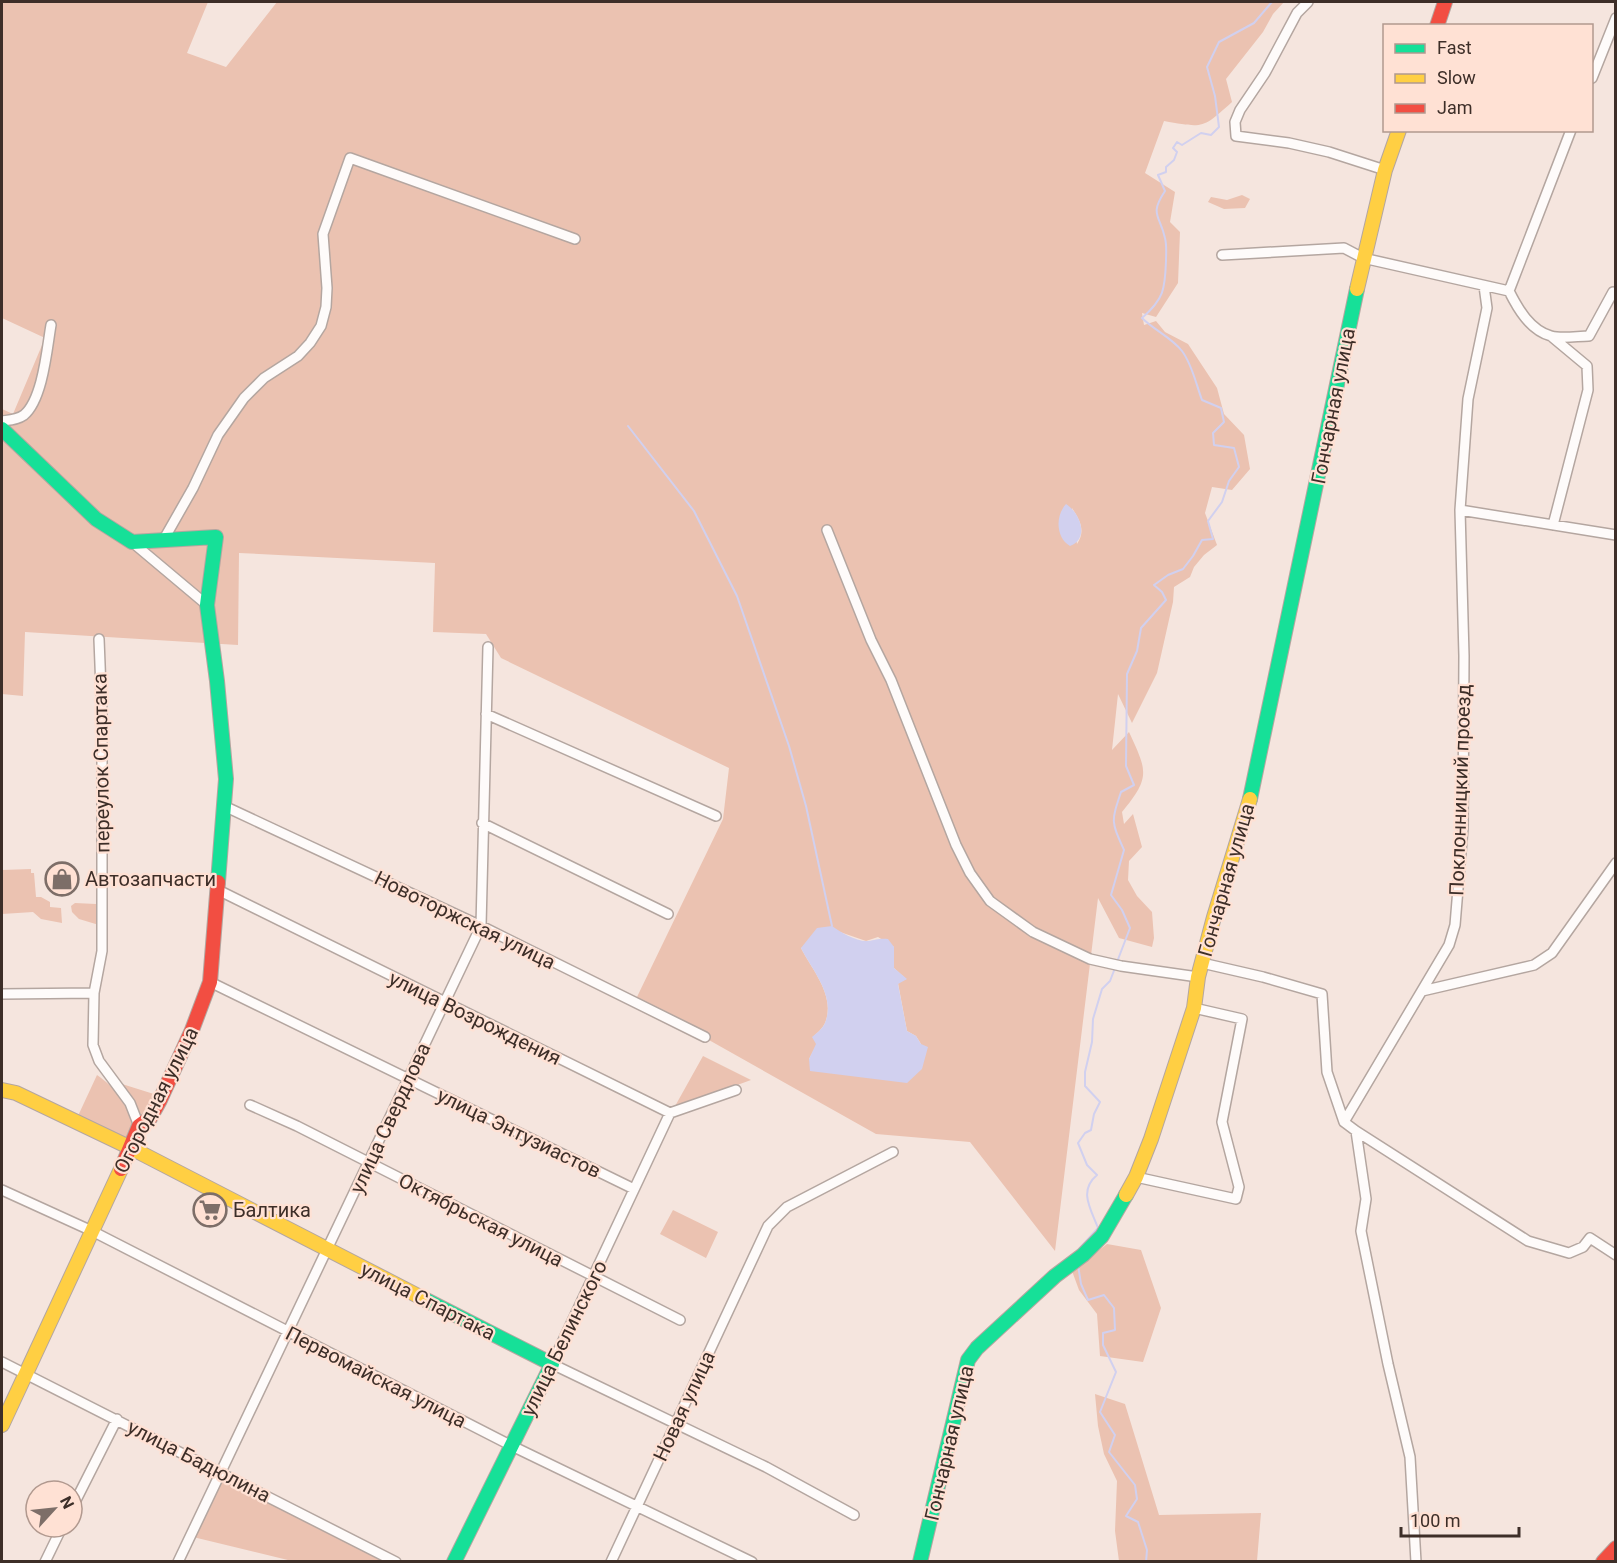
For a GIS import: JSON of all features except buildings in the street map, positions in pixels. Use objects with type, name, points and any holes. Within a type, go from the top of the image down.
[{"type":"street","points":[[1308,2],[1297,13],[1291,28],[1240,110],[1235,122],[1236,136],[1289,143],[1329,152],[1385,170]]},
{"type":"street","points":[[1438,24],[1445,2]]},
{"type":"street","points":[[1593,76],[1616,18]]},
{"type":"street","name":"Гончарная улица","points":[[920,1562],[968,1360],[977,1348],[1095,1245],[1109,1227],[1136,1177],[1151,1139],[1194,1008],[1200,970],[1214,917],[1255,784],[1363,258],[1385,170],[1398,132]]},
{"type":"street","points":[[1553,525],[1588,390],[1587,366],[1519,312],[1509,291],[1570,132]]},
{"type":"street","points":[[132,542],[164,539],[193,488],[218,435],[244,398],[264,378],[298,356],[310,344],[321,326],[326,307],[327,288],[323,234],[350,158],[575,239]]},
{"type":"street","points":[[1222,255],[1344,248],[1363,258],[1509,291]]},
{"type":"street","name":"Поклонницкий проезд","points":[[1344,1122],[1449,945],[1455,925],[1463,828],[1464,656],[1461,505],[1468,399],[1487,308],[1484,286]]},
{"type":"street","points":[[1551,336],[1589,336],[1613,292]]},
{"type":"street","points":[[2,421],[17,419],[25,414],[34,403],[51,325]]},
{"type":"street","points":[[2,429],[96,519],[132,542],[207,605]]},
{"type":"street","points":[[1461,505],[1553,525],[1616,535]]},
{"type":"street","points":[[827,531],[871,640],[891,680],[956,845],[970,873],[990,901],[1033,932],[1090,959],[1117,966],[1200,970],[1263,977],[1322,994],[1327,1072],[1344,1122],[1528,1241],[1569,1253],[1583,1247],[1590,1238],[1616,1255]]},
{"type":"street","name":"Огородная улица","points":[[2,1425],[139,1126],[150,1118],[160,1100],[192,1030],[210,982],[226,779],[207,605],[216,537],[164,539]]},
{"type":"street","name":"переулок Спартака","points":[[99,639],[102,715],[103,940],[94,993],[93,1045],[99,1061],[130,1103],[139,1126]]},
{"type":"street","name":"улица Свердлова","points":[[178,1562],[481,926],[488,647]]},
{"type":"street","points":[[486,714],[716,816]]},
{"type":"street","name":"Новоторжская улица","points":[[224,806],[481,926],[705,1037]]},
{"type":"street","points":[[482,823],[668,914]]},
{"type":"street","points":[[1422,991],[1534,965],[1552,952],[1616,864]]},
{"type":"street","name":"улица Возрождения","points":[[218,890],[670,1113]]},
{"type":"street","name":"улица Энтузиастов","points":[[210,982],[634,1189]]},
{"type":"street","points":[[2,994],[94,993]]},
{"type":"street","points":[[1136,1177],[1236,1199],[1239,1187],[1222,1122],[1242,1019],[1194,1008]]},
{"type":"street","name":"улица Спартака","points":[[2,1090],[16,1093],[130,1148],[552,1364],[766,1467],[854,1515]]},
{"type":"street","points":[[670,1113],[736,1090]]},
{"type":"street","name":"Октябрьская улица","points":[[250,1105],[297,1126],[680,1320]]},
{"type":"street","name":"улица Белинского","points":[[454,1562],[594,1277],[670,1113]]},
{"type":"street","points":[[1356,1131],[1366,1199],[1361,1231],[1410,1457],[1416,1562]]},
{"type":"street","name":"Новая улица","points":[[611,1562],[761,1236],[782,1211],[893,1152]]},
{"type":"street","name":"Первомайская улица","points":[[2,1190],[92,1231],[512,1446],[752,1562]]},
{"type":"street","name":"улица Бадюлина","points":[[2,1362],[396,1562]]},
{"type":"street","points":[[84,1484],[117,1419]]},
{"type":"street","points":[[45,1562],[57,1539]]},
{"type":"street","points":[[1604,1561],[1616,1548]]},
{"type":"shaded area","points":[[2,2],[208,2],[187,53],[226,67],[277,2],[1284,2],[1226,79],[1232,102],[1208,122],[1202,124],[1187,125],[1164,121],[1145,173],[1175,192],[1170,222],[1180,232],[1178,283],[1156,317],[1142,313],[1144,325],[1156,321],[1165,332],[1188,344],[1217,388],[1224,414],[1244,435],[1250,469],[1232,490],[1212,487],[1205,513],[1217,545],[1204,555],[1194,567],[1190,577],[1174,587],[1173,602],[1157,673],[1132,723],[1118,694],[1112,750],[1129,732],[1140,756],[1143,774],[1138,790],[1122,812],[1124,824],[1133,814],[1142,847],[1129,861],[1128,880],[1137,896],[1152,912],[1154,938],[1152,947],[1119,938],[1098,898],[1055,1251],[970,1142],[876,1134],[636,999],[723,819],[729,768],[501,658],[486,634],[433,632],[435,563],[239,553],[238,645],[25,632],[23,696],[2,694],[2,409],[13,414],[45,338],[2,318]],"holes":[[[1072,508],[1081,526],[1081,535],[1077,544]],[[840,932],[866,941],[878,937],[894,947],[894,968],[906,979],[898,983],[907,1031],[916,1036],[921,1044],[809,1059],[817,1044],[813,1037],[825,1023],[828,1013],[825,993],[801,948]]]},
{"type":"shaded area","points":[[1242,195],[1250,199],[1245,208],[1224,209],[1208,202],[1211,197],[1227,200]]},
{"type":"shaded area","points":[[31,869],[31,873],[34,873],[36,897],[50,902],[50,907],[61,908],[62,923],[41,919],[33,912],[2,914],[2,870]]},
{"type":"shaded area","points":[[75,903],[96,904],[99,925],[79,919],[72,912],[71,906]]},
{"type":"shaded area","points":[[703,1056],[751,1080],[674,1108]]},
{"type":"shaded area","points":[[97,1075],[125,1103],[131,1121],[128,1140],[77,1118]]},
{"type":"shaded area","points":[[122,1084],[157,1095],[149,1117],[140,1119]]},
{"type":"shaded area","points":[[673,1210],[718,1232],[706,1258],[660,1234]]},
{"type":"shaded area","points":[[1107,1244],[1141,1250],[1161,1308],[1143,1362],[1100,1356],[1097,1314],[1079,1290],[1072,1271]]},
{"type":"shaded area","points":[[1095,1394],[1125,1404],[1159,1515],[1261,1513],[1257,1561],[1119,1561],[1115,1531],[1117,1481],[1104,1454]]},
{"type":"shaded area","points":[[222,1479],[387,1561],[292,1561],[193,1537]]},
{"type":"water","points":[[1066,504],[1075,513],[1081,525],[1080,537],[1070,546],[1062,538],[1059,526],[1060,514]]},
{"type":"water","points":[[832,926],[859,940],[888,939],[894,947],[894,968],[907,979],[898,984],[907,1031],[916,1036],[921,1044],[928,1047],[922,1069],[907,1083],[810,1071],[809,1059],[816,1044],[812,1037],[825,1023],[828,1013],[825,993],[801,948],[817,928]]},
{"type":"waterway","points":[[1117,962],[1130,928],[1122,910],[1111,895],[1124,850],[1115,827],[1115,810],[1121,792],[1134,785],[1126,766],[1127,674],[1137,651],[1141,628],[1166,600],[1162,592],[1154,585],[1168,575],[1183,569],[1202,540],[1213,539],[1208,521],[1222,502],[1229,481],[1239,467],[1234,448],[1214,445],[1213,433],[1224,422],[1221,408],[1202,400],[1191,368],[1182,351],[1142,318],[1159,299],[1165,279],[1166,244],[1157,215],[1158,205],[1165,191],[1158,175],[1166,172],[1166,167],[1174,160],[1177,152],[1173,148],[1177,142],[1182,145],[1201,133],[1211,135],[1219,127],[1215,96],[1207,67],[1219,42],[1254,23],[1272,2]]},
{"type":"waterway","points":[[628,426],[694,511],[737,596],[789,746],[806,806],[832,926]]},
{"type":"waterway","points":[[1077,1251],[1098,1228],[1087,1194],[1091,1181],[1097,1175],[1087,1165],[1078,1143],[1085,1133],[1091,1130],[1094,1114],[1100,1102],[1085,1086],[1085,1072],[1092,1042],[1093,1019],[1102,989],[1110,981],[1115,968]]},
{"type":"waterway","points":[[1078,1265],[1081,1284],[1088,1300],[1104,1295],[1114,1308],[1115,1330],[1103,1333],[1103,1345],[1116,1372],[1100,1412],[1115,1435],[1109,1452],[1135,1485],[1137,1499],[1126,1516],[1138,1522],[1147,1550],[1146,1562]]},
{"type":"traffic: fast","points":[[1250,799],[1357,289]]},
{"type":"traffic: fast","points":[[2,429],[96,519],[132,542],[216,537],[207,605],[226,779],[218,882]]},
{"type":"traffic: fast","points":[[920,1562],[968,1360],[977,1348],[1102,1236],[1126,1195]]},
{"type":"traffic: fast","points":[[424,1299],[552,1364],[454,1562]]},
{"type":"traffic: slow","points":[[1357,289],[1385,170],[1398,132]]},
{"type":"traffic: slow","points":[[1126,1195],[1151,1139],[1194,1008],[1198,977],[1214,917],[1250,799]]},
{"type":"traffic: slow","points":[[2,1090],[16,1093],[131,1148],[424,1299]]},
{"type":"traffic: slow","points":[[2,1425],[121,1169]]},
{"type":"traffic: jam","points":[[1438,24],[1445,2]]},
{"type":"traffic: jam","points":[[121,1169],[139,1126],[150,1118],[160,1100],[192,1030],[210,982],[218,882]]},
{"type":"traffic: jam","points":[[1603,1562],[1616,1548]]},
{"type":"place","name":"Автозапчасти","points":[[62,879]]},
{"type":"place","name":"Балтика","points":[[210,1210]]}]
